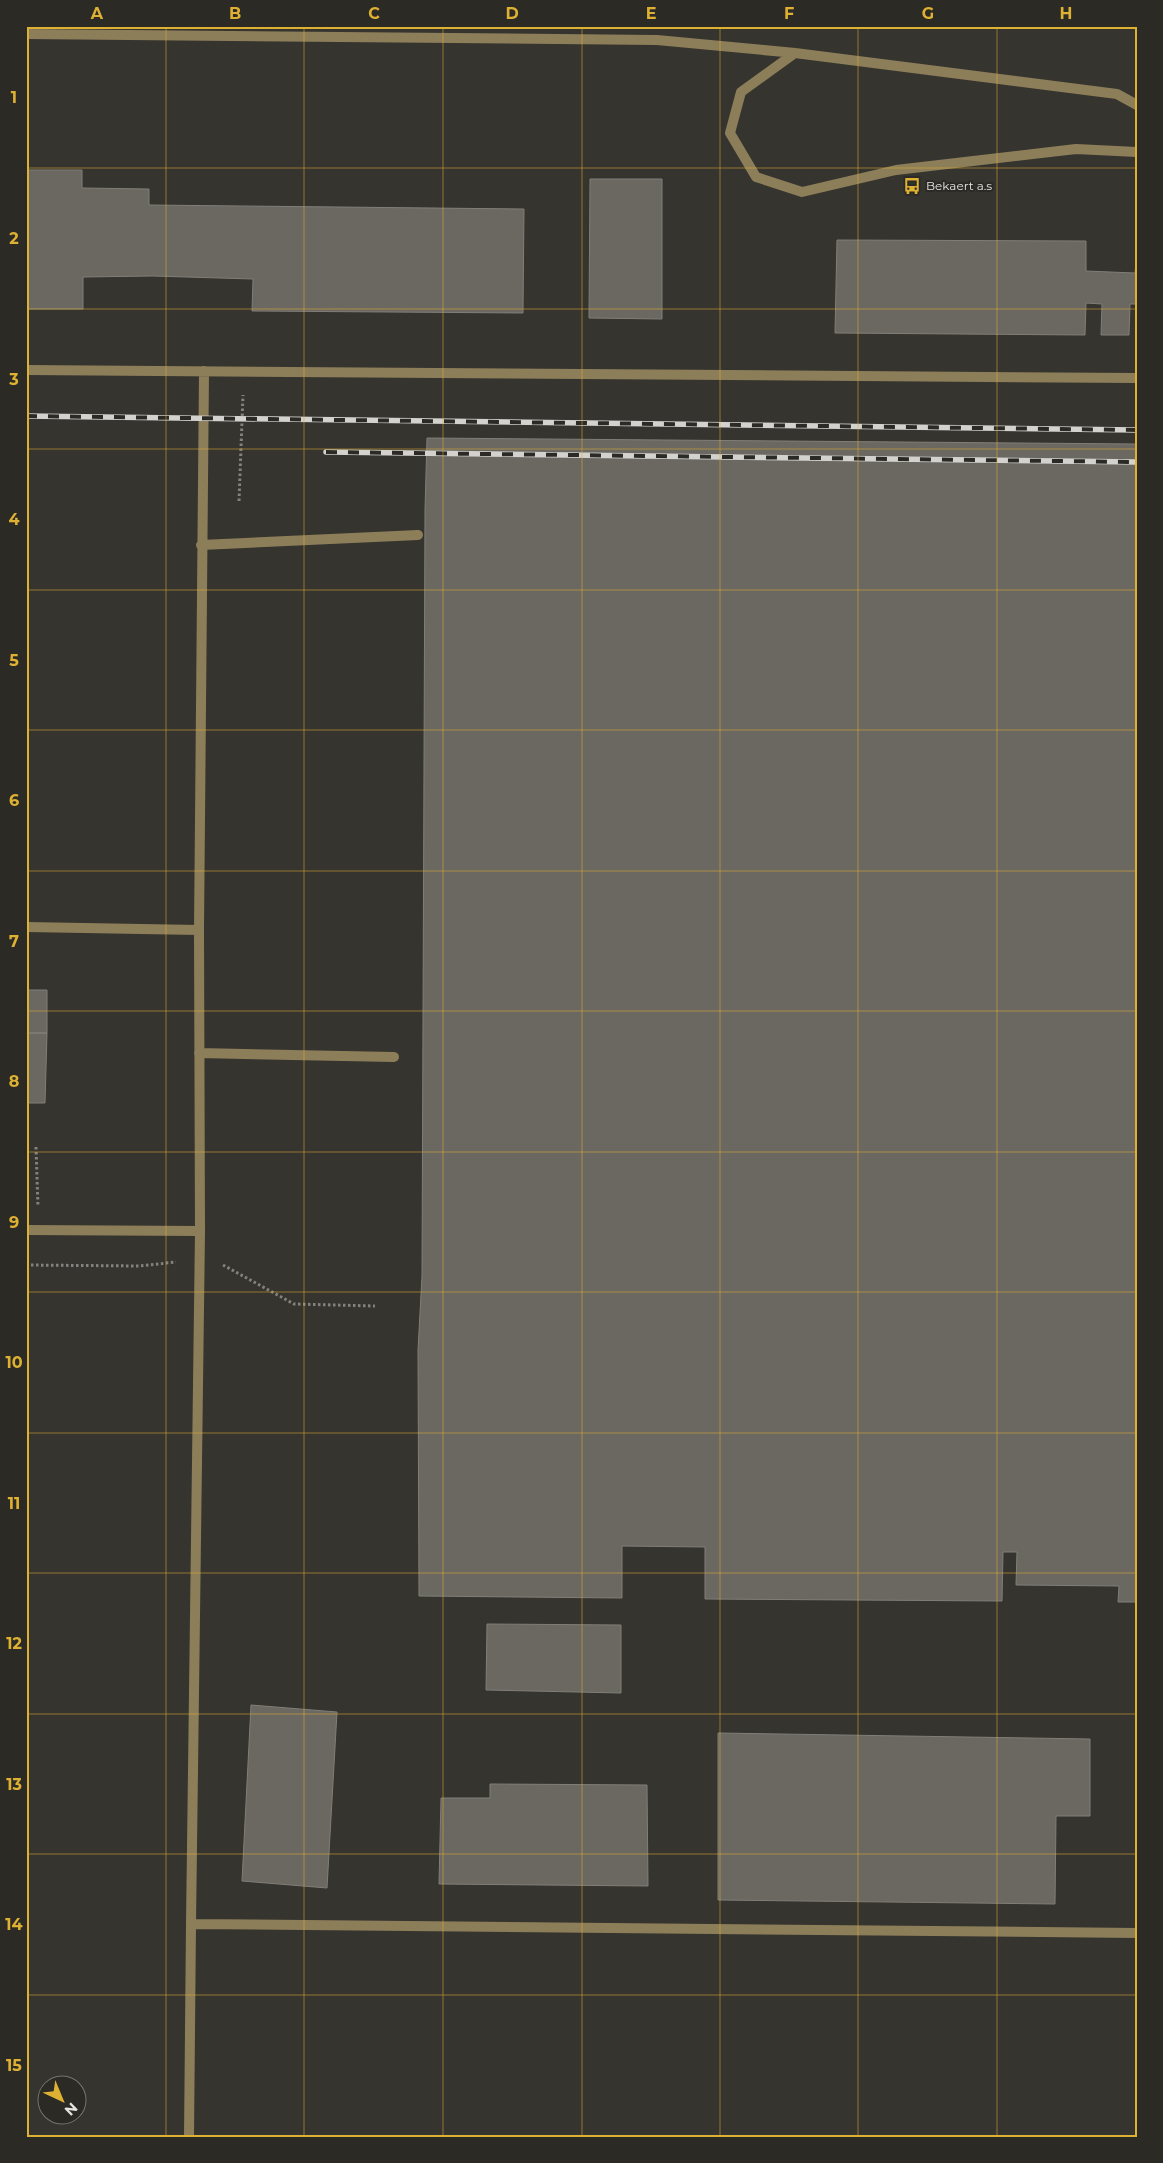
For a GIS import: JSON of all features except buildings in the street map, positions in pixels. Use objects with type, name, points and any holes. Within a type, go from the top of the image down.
[{"type":"lane","points":[[26,34],[657,40],[795,53],[1117,94],[1137,105]]},
{"type":"lane","points":[[795,53],[741,92],[730,133],[756,177],[802,192],[896,170],[1067,150],[1137,152]]},
{"type":"lane","points":[[26,370],[1137,378]]},
{"type":"lane","points":[[189,2137],[200,1231],[199,930],[204,371]]},
{"type":"lane","points":[[202,544],[418,535]]},
{"type":"lane","points":[[26,926],[199,930]]},
{"type":"lane","points":[[199,1053],[394,1057]]},
{"type":"lane","points":[[26,1230],[200,1231]]},
{"type":"lane","points":[[191,1924],[1137,1933]]},
{"type":"path","points":[[239,501],[243,372]]},
{"type":"railway","points":[[26,416],[1137,430]]},
{"type":"railway","points":[[326,452],[1137,462]]},
{"type":"place","name":"Bekaert a.s","points":[[912,186]]}]
